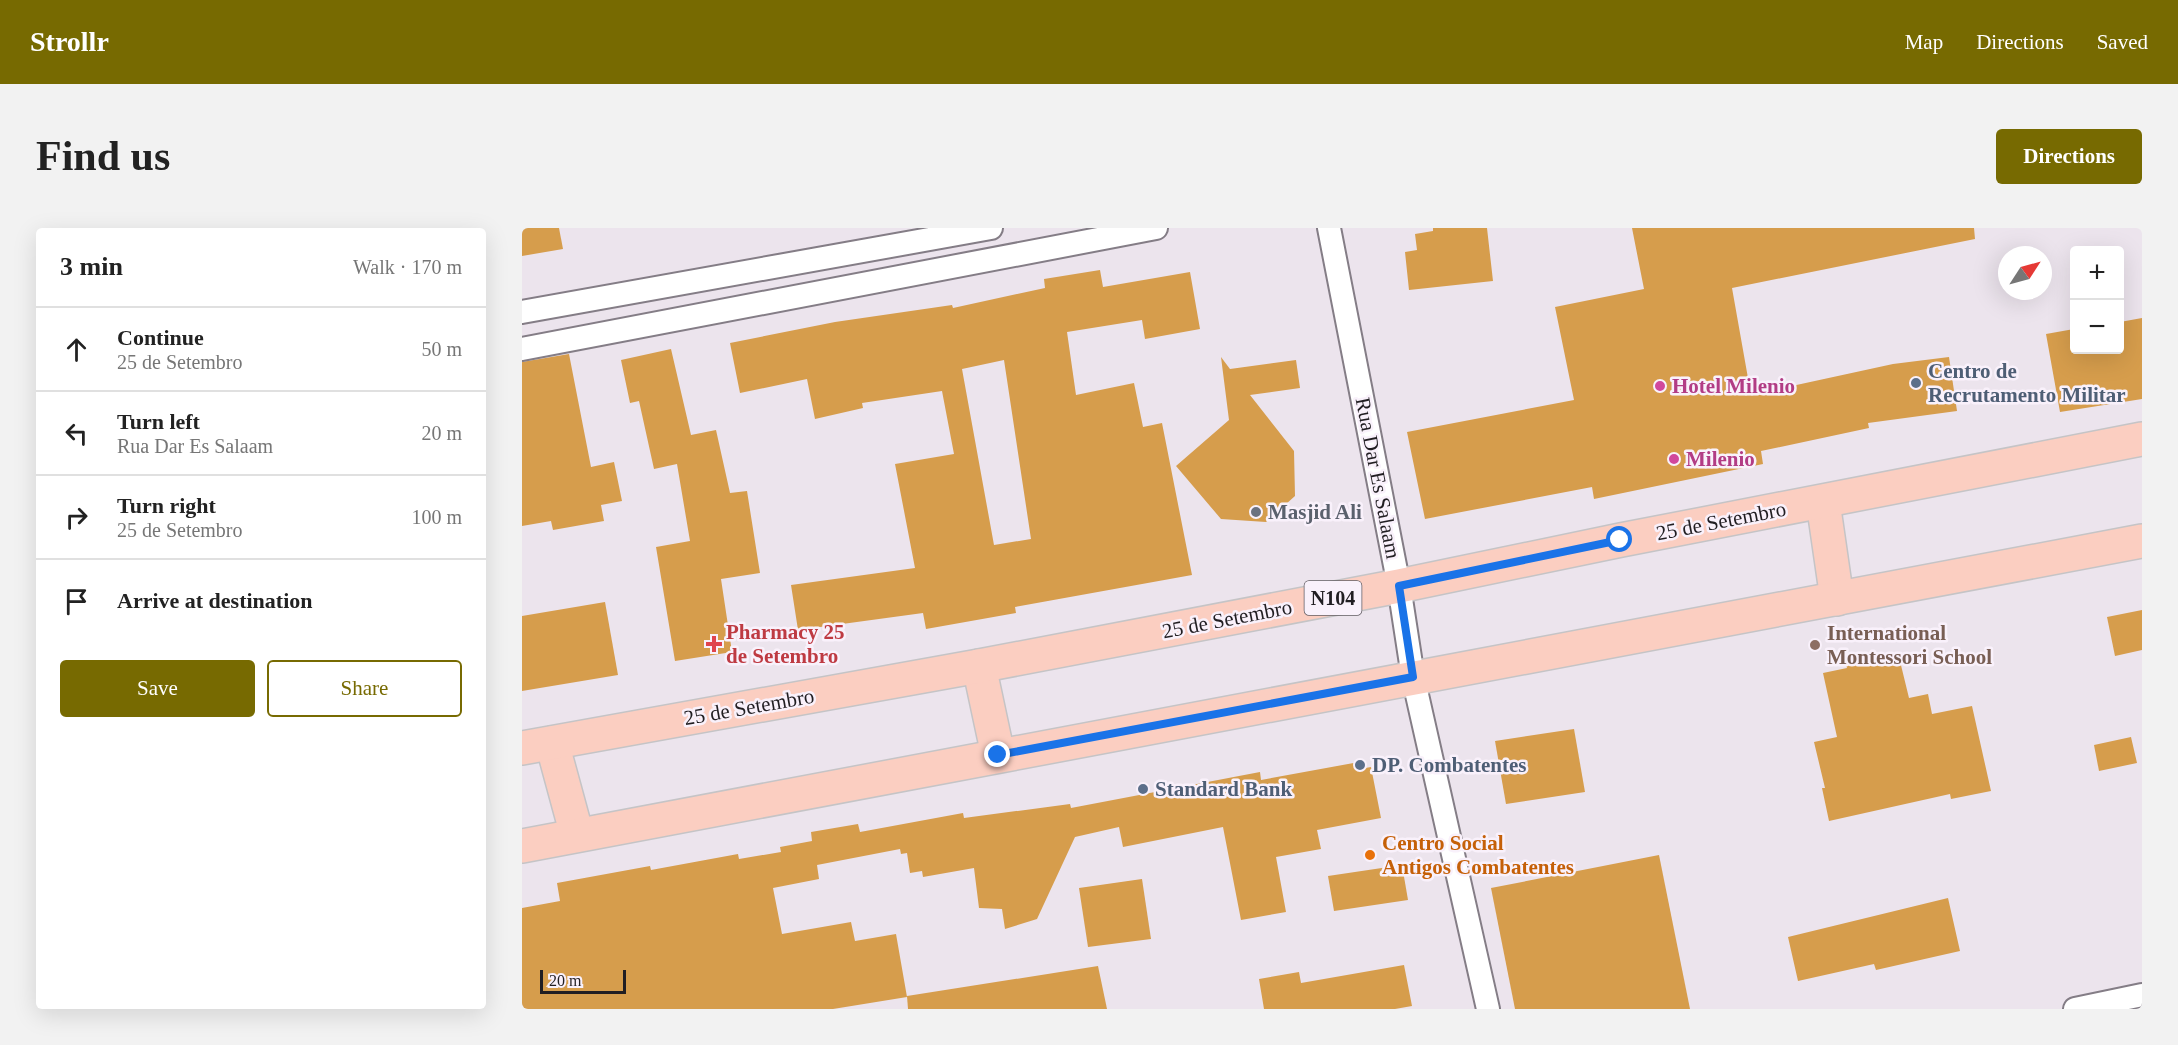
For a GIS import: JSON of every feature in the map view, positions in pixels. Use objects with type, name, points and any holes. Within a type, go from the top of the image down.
[{"type":"main road","name":"25 de Setembro","points":[[537,745],[979,666],[1399,586],[1620,540],[2142,439]]},
{"type":"main road","points":[[1823,502],[1837,598]]},
{"type":"main road","points":[[522,846],[2142,540]]},
{"type":"main road","points":[[979,666],[998,755]]},
{"type":"main road","points":[[537,745],[577,835]]},
{"type":"street","points":[[522,312],[991,228]]},
{"type":"street","points":[[522,350],[1156,228]]},
{"type":"street","name":"Rua Dar Es Salaam","points":[[1329,228],[1399,586],[1413,677],[1488,1009]]},
{"type":"street","points":[[2074,1009],[2142,995]]},
{"type":"building","points":[[522,228],[559,228],[563,249],[522,256]]},
{"type":"building","points":[[1433,228],[1487,228],[1493,281],[1409,290],[1405,252],[1417,250],[1415,234],[1433,231]]},
{"type":"building","points":[[1632,228],[1974,228],[1975,239],[1732,288],[1751,395],[1893,364],[1949,357],[1957,411],[1868,423],[1869,428],[1761,451],[1763,464],[1594,499],[1592,487],[1425,519],[1407,432],[1574,400],[1555,307],[1644,289]]},
{"type":"building","points":[[1100,270],[1103,287],[1190,272],[1200,329],[1145,339],[1142,320],[1067,332],[1076,395],[1134,383],[1143,427],[1162,423],[1192,575],[1015,607],[1016,613],[926,629],[923,613],[798,630],[791,585],[915,568],[895,464],[954,454],[942,391],[862,403],[863,408],[815,419],[807,379],[740,393],[730,343],[835,322],[952,305],[953,308],[1045,288],[1044,279]],"holes":[[[1004,360],[1031,539],[994,545],[962,369]]]},
{"type":"building","points":[[2142,318],[2142,399],[2060,412],[2046,334],[2070,330],[2070,354],[2124,354],[2124,321]]},
{"type":"building","points":[[671,349],[691,435],[716,430],[730,493],[747,491],[760,573],[721,579],[732,652],[675,661],[656,547],[690,541],[677,464],[654,469],[639,401],[630,403],[621,360]]},
{"type":"building","points":[[569,354],[591,467],[614,462],[622,501],[601,505],[604,521],[553,530],[551,521],[522,526],[522,362]]},
{"type":"building","points":[[1221,357],[1230,369],[1296,360],[1300,388],[1250,395],[1294,451],[1295,496],[1266,522],[1221,519],[1176,466],[1229,420]]},
{"type":"building","points":[[605,602],[618,675],[522,691],[522,616]]},
{"type":"building","points":[[2142,610],[2142,650],[2115,656],[2107,617]]},
{"type":"building","points":[[1869,652],[1871,662],[1899,657],[1909,698],[1928,694],[1932,714],[1972,706],[1991,791],[1951,799],[1950,794],[1829,821],[1822,788],[1825,788],[1814,742],[1837,737],[1823,673],[1847,668],[1844,658]]},
{"type":"building","points":[[1574,729],[1585,792],[1506,804],[1495,741]]},
{"type":"building","points":[[2131,737],[2137,763],[2099,771],[2094,745]]},
{"type":"building","points":[[1359,762],[1360,769],[1371,767],[1381,818],[1317,830],[1321,849],[1276,857],[1286,912],[1241,920],[1223,827],[1123,847],[1119,827],[1075,837],[1037,919],[1005,929],[1002,909],[979,908],[974,868],[923,877],[922,871],[910,873],[907,853],[901,854],[900,849],[817,865],[819,879],[773,888],[782,934],[851,922],[855,941],[896,934],[907,997],[833,1009],[522,1009],[522,908],[560,901],[557,883],[650,866],[651,870],[738,854],[739,859],[781,852],[780,847],[812,841],[811,832],[858,824],[860,832],[963,813],[964,818],[1070,804],[1071,808],[1260,772],[1261,780]]},
{"type":"building","points":[[1659,855],[1690,1009],[1515,1009],[1491,888]]},
{"type":"building","points":[[1402,865],[1408,900],[1334,911],[1328,876]]},
{"type":"building","points":[[1142,879],[1151,939],[1088,947],[1079,888]]},
{"type":"building","points":[[1948,898],[1960,951],[1876,970],[1874,964],[1798,981],[1788,937]]},
{"type":"building","points":[[1404,965],[1412,1006],[1395,1009],[1264,1009],[1259,979],[1299,972],[1301,983]]},
{"type":"building","points":[[1098,966],[1107,1009],[908,1009],[907,996]]},
{"type":"place","name":"Centro de Recrutamento Militar","points":[[1916,383]]},
{"type":"place","name":"Hotel Milenio","points":[[1660,386]]},
{"type":"place","name":"Milenio","points":[[1674,459]]},
{"type":"place","name":"Masjid Ali","points":[[1256,512]]},
{"type":"place","name":"Pharmacy 25 de Setembro","points":[[714,644]]},
{"type":"place","name":"International Montessori School","points":[[1815,645]]},
{"type":"place","name":"DP. Combatentes","points":[[1360,765]]},
{"type":"place","name":"Standard Bank","points":[[1143,789]]},
{"type":"place","name":"Centro Social Antigos Combatentes","points":[[1370,855]]},
{"type":"route","points":[[998,755],[1413,677],[1399,586],[1620,540]]}]
